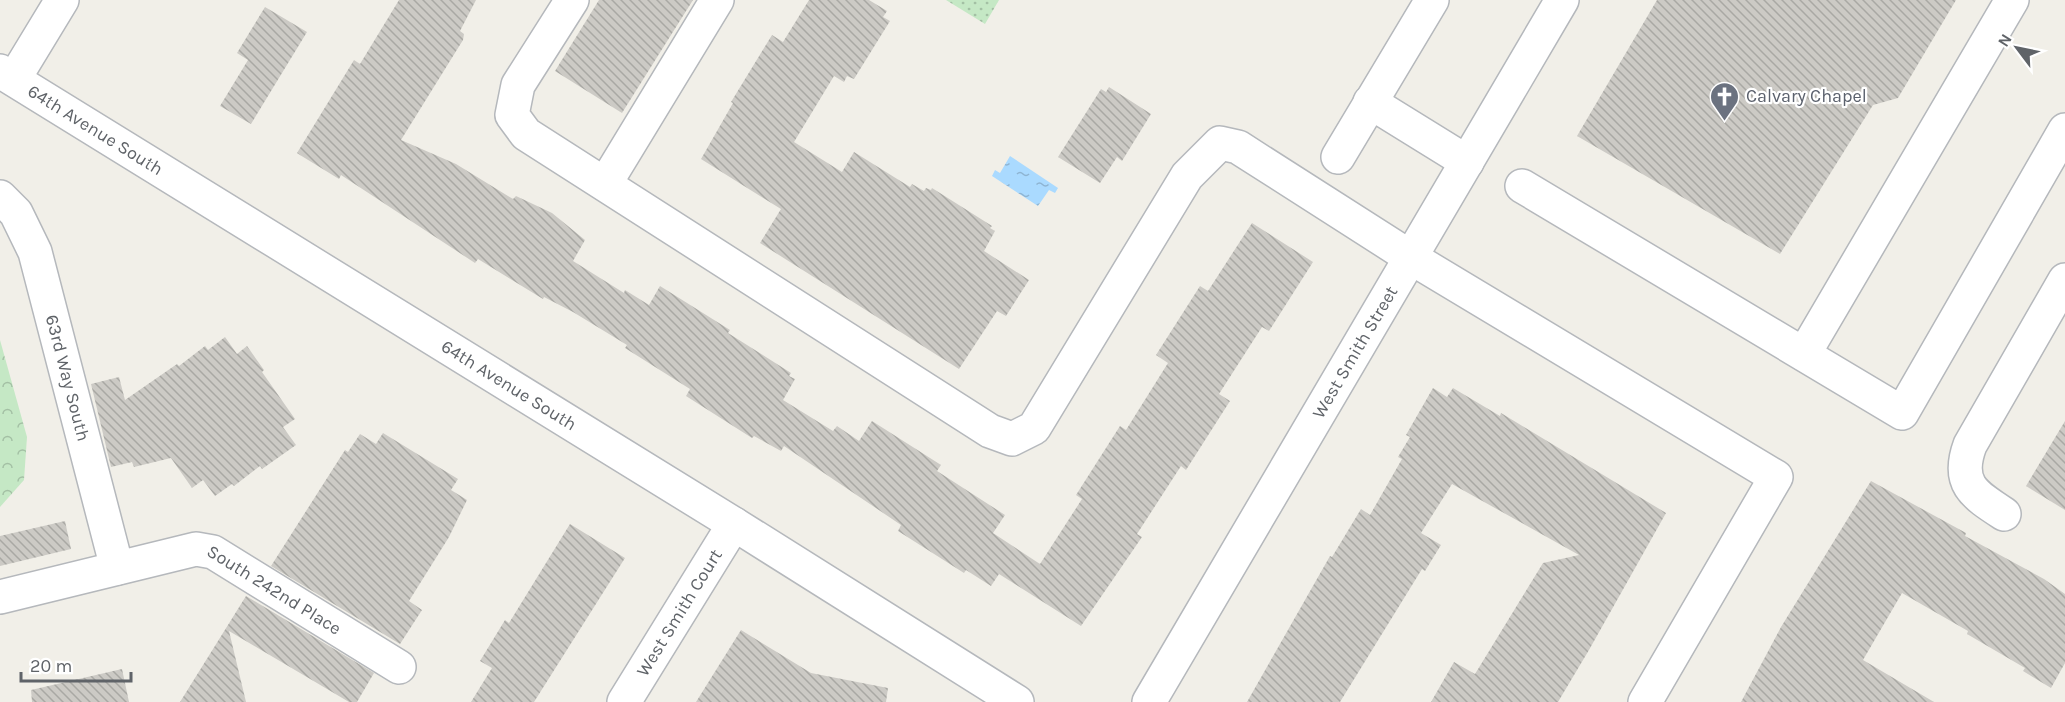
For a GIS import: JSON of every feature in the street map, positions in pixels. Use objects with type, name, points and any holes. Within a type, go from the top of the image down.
[{"type":"street","points":[[7,75],[62,0]]},
{"type":"street","points":[[572,0],[518,85],[512,115],[526,134],[990,431],[1012,439],[1034,428],[1187,177],[1220,142],[1238,147],[1410,257],[1776,477],[1645,702]]},
{"type":"street","points":[[605,184],[717,0]]},
{"type":"street","points":[[1338,157],[1432,0]]},
{"type":"street","name":"West Smith Street","points":[[1149,702],[1562,0]]},
{"type":"street","points":[[1804,354],[2012,0]]},
{"type":"street","name":"64th Avenue South","points":[[7,75],[734,524],[1017,702]]},
{"type":"street","points":[[1371,102],[1467,162]]},
{"type":"street","points":[[1522,186],[1902,413],[2065,130]]},
{"type":"street","name":"63rd Way South","points":[[0,197],[16,213],[34,252],[117,568]]},
{"type":"street","points":[[2004,514],[1978,498],[1966,479],[1963,463],[1970,445],[2065,280]]},
{"type":"street","name":"West Smith Court","points":[[624,702],[734,524]]},
{"type":"street","name":"South 242nd Place","points":[[0,597],[196,549],[213,552],[399,667]]},
{"type":"green space","points":[[946,0],[999,0],[985,24]]},
{"type":"green space","points":[[0,340],[27,437],[24,480],[0,507]]},
{"type":"water","points":[[1010,156],[1058,188],[1055,193],[1049,190],[1038,206],[992,176],[995,170],[1000,173]]},
{"type":"building","points":[[399,0],[476,0],[460,31],[464,34],[463,40],[401,140],[456,164],[513,199],[516,196],[552,213],[585,240],[573,261],[624,293],[625,290],[649,305],[660,286],[730,330],[728,333],[791,373],[789,376],[795,379],[783,400],[833,431],[837,426],[859,441],[872,421],[941,465],[937,471],[1005,515],[993,533],[1040,564],[1082,499],[1076,495],[1120,426],[1126,430],[1168,363],[1156,355],[1200,286],[1208,291],[1252,223],[1313,262],[1269,331],[1262,327],[1219,394],[1230,401],[1186,470],[1181,466],[1137,534],[1142,537],[1081,626],[999,574],[991,586],[966,570],[964,573],[898,531],[901,525],[784,446],[781,451],[754,436],[752,438],[686,396],[690,389],[625,348],[627,345],[573,312],[544,297],[543,299],[478,259],[475,263],[341,175],[339,179],[297,153],[354,60],[360,64]]},
{"type":"building","points":[[599,0],[693,0],[622,113],[555,71]]},
{"type":"building","points":[[809,0],[869,0],[887,11],[883,17],[890,21],[854,79],[847,76],[844,82],[834,76],[794,142],[842,172],[854,152],[910,187],[912,184],[924,191],[926,188],[931,190],[932,188],[992,226],[990,228],[995,231],[984,251],[1029,280],[1006,316],[997,311],[959,369],[760,243],[781,209],[701,159],[733,103],[731,102],[772,35],[783,42]]},
{"type":"building","name":"Calvary Chapel","points":[[1657,0],[1956,0],[1898,98],[1873,105],[1780,254],[1577,136]]},
{"type":"building","points":[[265,7],[307,32],[251,124],[220,106],[248,60],[237,53]]},
{"type":"building","points":[[1109,87],[1151,114],[1122,161],[1117,157],[1100,183],[1058,157],[1101,89],[1106,92]]},
{"type":"building","points":[[225,337],[237,354],[247,346],[264,370],[262,372],[295,419],[283,427],[296,445],[262,469],[260,466],[234,486],[232,484],[215,496],[203,480],[192,488],[171,458],[134,467],[132,462],[111,467],[91,384],[119,377],[125,400],[177,364],[179,366],[205,346],[208,350]]},
{"type":"building","points":[[1433,388],[1447,397],[1453,388],[1500,416],[1501,413],[1666,513],[1589,650],[1558,702],[1431,702],[1454,662],[1475,674],[1543,563],[1579,555],[1452,484],[1421,533],[1441,545],[1425,571],[1422,569],[1340,702],[1247,702],[1330,556],[1332,557],[1361,509],[1370,515],[1402,459],[1398,457],[1410,437],[1406,435]]},
{"type":"building","points":[[2065,421],[2065,510],[2026,486]]},
{"type":"building","points":[[383,433],[458,479],[451,490],[467,500],[449,537],[409,601],[422,610],[400,644],[271,566],[345,450],[348,452],[360,434],[376,444]]},
{"type":"building","points":[[1871,481],[1966,533],[1965,536],[2044,579],[2065,594],[2065,663],[2051,688],[2023,671],[2025,668],[1967,634],[1968,631],[1902,593],[1863,660],[1934,702],[1741,702],[1781,627]]},
{"type":"building","points":[[65,521],[71,549],[0,566],[0,536]]},
{"type":"building","points":[[570,524],[625,558],[534,702],[471,702],[492,668],[480,661],[505,620],[509,623]]},
{"type":"building","points":[[246,596],[374,673],[357,702],[349,702],[229,631],[246,702],[180,702]]},
{"type":"building","points":[[741,630],[811,673],[888,688],[886,702],[696,702]]},
{"type":"building","points":[[122,669],[129,702],[32,702],[31,690]]},
{"type":"place","name":"Calvary Chapel","points":[[1725,122]]}]
